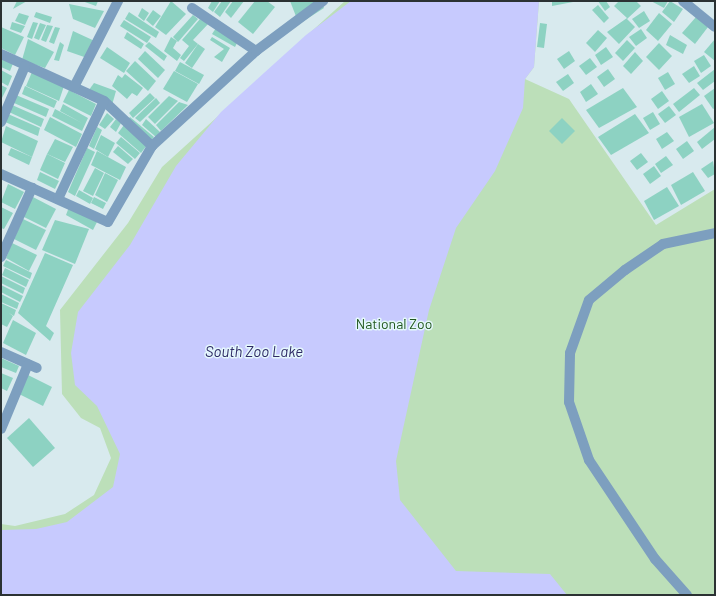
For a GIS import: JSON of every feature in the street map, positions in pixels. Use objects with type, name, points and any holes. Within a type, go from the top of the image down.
[{"type":"street","points":[[74,87],[118,1]]},
{"type":"street","points":[[1,174],[108,222],[152,146],[256,51],[323,1]]},
{"type":"street","points":[[683,1],[715,27]]},
{"type":"street","points":[[192,8],[256,51]]},
{"type":"street","points":[[1,54],[104,101],[152,146]]},
{"type":"street","points":[[1,122],[25,66]]},
{"type":"street","points":[[58,199],[104,101]]},
{"type":"street","points":[[1,257],[32,188]]},
{"type":"street","points":[[687,595],[655,559],[589,460],[569,402],[570,353],[589,300],[625,270],[663,244],[715,233]]},
{"type":"street","points":[[1,352],[32,366],[1,429]]},
{"type":"green space","name":"South Zoo Lake","points":[[345,1],[539,1],[534,67],[525,79],[569,99],[656,225],[715,189],[715,595],[1,595],[1,524],[15,526],[65,514],[94,495],[111,458],[100,428],[81,418],[62,394],[60,310],[128,223],[162,167]]},
{"type":"water","name":"South Zoo Lake","points":[[351,1],[539,1],[534,67],[525,79],[523,108],[495,171],[456,228],[429,310],[396,461],[400,500],[456,571],[550,574],[567,595],[1,595],[1,530],[36,529],[67,522],[113,487],[120,454],[97,406],[75,385],[71,353],[78,312],[130,245],[176,166],[221,112],[306,35]]},
{"type":"building","points":[[17,1],[27,1],[13,9]]},
{"type":"building","points":[[82,1],[98,1],[96,6]]},
{"type":"building","points":[[171,1],[186,14],[166,35],[155,27]]},
{"type":"building","points":[[212,1],[220,1],[213,12],[208,8]]},
{"type":"building","points":[[222,1],[231,1],[220,17],[214,12]]},
{"type":"building","points":[[233,1],[244,1],[231,18],[225,12]]},
{"type":"building","points":[[255,1],[267,1],[275,7],[253,34],[238,22]]},
{"type":"building","points":[[290,1],[321,1],[324,8],[299,24]]},
{"type":"building","points":[[552,1],[573,1],[573,2],[552,6]]},
{"type":"building","points":[[598,1],[606,1],[610,7],[605,11]]},
{"type":"building","points":[[619,1],[636,1],[641,6],[627,19],[635,27],[619,44],[607,32],[627,18],[614,6]]},
{"type":"building","points":[[651,1],[668,1],[664,8]]},
{"type":"building","points":[[670,1],[683,9],[674,22],[662,12]]},
{"type":"building","points":[[69,4],[104,11],[95,28],[73,19]]},
{"type":"building","points":[[598,5],[609,18],[604,23],[592,10]]},
{"type":"building","points":[[142,8],[149,13],[144,21],[138,16]]},
{"type":"building","points":[[153,10],[161,16],[153,26],[146,20]]},
{"type":"building","points":[[644,11],[650,21],[639,28],[632,19]]},
{"type":"building","points":[[36,12],[52,17],[50,23],[34,17]]},
{"type":"building","points":[[129,12],[159,32],[156,38],[125,19]]},
{"type":"building","points":[[19,13],[29,16],[25,25],[15,21]]},
{"type":"building","points":[[659,13],[672,24],[658,41],[646,30]]},
{"type":"building","points":[[193,15],[198,19],[178,42],[173,37]]},
{"type":"building","points":[[696,17],[708,27],[695,44],[682,33]]},
{"type":"building","points":[[200,19],[209,23],[193,40],[198,44],[184,61],[180,58],[189,46],[182,40]]},
{"type":"building","points":[[124,20],[151,37],[147,43],[120,26]]},
{"type":"building","points":[[12,22],[25,26],[21,33],[10,29]]},
{"type":"building","points":[[33,22],[38,23],[32,39],[27,37]]},
{"type":"building","points":[[40,23],[46,25],[39,40],[34,38]]},
{"type":"building","points":[[540,23],[547,24],[544,48],[537,47]]},
{"type":"building","points":[[47,25],[53,26],[46,42],[41,40]]},
{"type":"building","points":[[1,27],[24,37],[15,55],[1,48]]},
{"type":"building","points":[[55,27],[60,28],[54,44],[49,42]]},
{"type":"building","points":[[216,28],[238,41],[235,47],[212,34]]},
{"type":"building","points":[[641,29],[647,38],[636,46],[629,37]]},
{"type":"building","points":[[598,30],[607,38],[595,52],[586,43]]},
{"type":"building","points":[[73,31],[99,43],[90,59],[67,51]]},
{"type":"building","points":[[127,32],[144,44],[141,49],[124,38]]},
{"type":"building","points":[[670,35],[687,45],[683,54],[666,45]]},
{"type":"building","points":[[171,37],[177,41],[173,48],[181,55],[177,61],[164,51]]},
{"type":"building","points":[[212,37],[230,48],[222,62],[214,57],[224,49],[210,40]]},
{"type":"building","points":[[28,39],[54,52],[45,68],[22,60]]},
{"type":"building","points":[[715,39],[715,61],[704,52]]},
{"type":"building","points":[[627,40],[635,48],[623,61],[615,53]]},
{"type":"building","points":[[60,42],[64,45],[59,61],[54,60]]},
{"type":"building","points":[[149,42],[167,56],[164,61],[145,46]]},
{"type":"building","points":[[659,43],[672,56],[659,70],[646,57]]},
{"type":"building","points":[[198,44],[205,49],[192,68],[185,63]]},
{"type":"building","points":[[107,47],[130,63],[124,73],[100,58]]},
{"type":"building","points":[[606,47],[613,57],[601,65],[595,55]]},
{"type":"building","points":[[145,51],[165,70],[158,78],[138,59]]},
{"type":"building","points":[[569,51],[575,61],[564,69],[557,59]]},
{"type":"building","points":[[635,52],[643,61],[631,74],[623,66]]},
{"type":"building","points":[[1,55],[14,61],[10,71],[1,67]]},
{"type":"building","points":[[704,55],[711,66],[701,73],[694,61]]},
{"type":"building","points":[[590,58],[597,67],[586,75],[579,66]]},
{"type":"building","points":[[135,61],[156,81],[148,91],[126,71]]},
{"type":"building","points":[[180,62],[204,75],[199,84],[175,71]]},
{"type":"building","points":[[694,66],[700,76],[689,83],[682,74]]},
{"type":"building","points":[[608,69],[615,79],[604,87],[597,77]]},
{"type":"building","points":[[715,69],[715,81],[703,90],[697,83]]},
{"type":"building","points":[[1,70],[12,76],[8,86],[1,82]]},
{"type":"building","points":[[174,71],[198,84],[187,102],[163,89]]},
{"type":"building","points":[[32,72],[64,86],[59,101],[26,86]]},
{"type":"building","points":[[668,72],[675,84],[665,90],[658,78]]},
{"type":"building","points":[[125,74],[143,88],[137,96],[132,93],[127,99],[112,86],[118,75],[122,78]]},
{"type":"building","points":[[568,74],[574,83],[563,91],[556,82]]},
{"type":"building","points":[[94,83],[116,91],[112,105],[86,94]]},
{"type":"building","points":[[591,84],[598,94],[586,102],[580,92]]},
{"type":"building","points":[[1,85],[7,88],[2,98],[1,98]]},
{"type":"building","points":[[25,86],[57,101],[54,108],[22,94]]},
{"type":"building","points":[[623,88],[637,107],[599,128],[586,110]]},
{"type":"building","points":[[694,88],[700,95],[679,112],[673,104]]},
{"type":"building","points":[[715,88],[715,108],[713,109],[704,96]]},
{"type":"building","points":[[69,90],[96,104],[91,116],[63,102]]},
{"type":"building","points":[[662,91],[669,101],[658,109],[651,99]]},
{"type":"building","points":[[150,93],[155,98],[133,118],[129,113]]},
{"type":"building","points":[[16,95],[49,109],[46,117],[14,103]]},
{"type":"building","points":[[169,96],[178,101],[155,124],[148,117]]},
{"type":"building","points":[[156,98],[160,103],[140,122],[135,118]]},
{"type":"building","points":[[179,102],[188,105],[161,131],[156,125]]},
{"type":"building","points":[[63,104],[88,118],[82,131],[52,116],[55,109],[82,123],[60,111]]},
{"type":"building","points":[[702,104],[714,123],[689,137],[679,117]]},
{"type":"building","points":[[12,105],[44,119],[41,127],[9,112]]},
{"type":"building","points":[[669,106],[676,115],[665,123],[658,114]]},
{"type":"building","points":[[653,112],[660,124],[650,130],[643,118]]},
{"type":"building","points":[[107,113],[114,119],[105,129],[99,125]]},
{"type":"building","points":[[8,114],[40,128],[38,136],[5,122]]},
{"type":"building","points":[[635,114],[649,133],[611,155],[598,137]]},
{"type":"building","points":[[50,117],[82,134],[76,147],[44,130]]},
{"type":"building","points":[[130,117],[154,137],[148,144],[124,124]]},
{"type":"building","points":[[562,118],[575,131],[562,144],[549,131]]},
{"type":"building","points":[[116,119],[121,123],[116,132],[110,127]]},
{"type":"building","points":[[146,119],[160,132],[156,137],[142,125]]},
{"type":"building","points":[[124,125],[147,145],[141,153],[118,133]]},
{"type":"building","points":[[6,126],[38,141],[32,157],[1,142]]},
{"type":"building","points":[[97,127],[102,130],[94,149],[89,146]]},
{"type":"building","points":[[715,127],[715,139],[702,149],[697,142]]},
{"type":"building","points":[[667,132],[674,141],[662,149],[656,139]]},
{"type":"building","points":[[101,135],[115,143],[108,157],[95,149]]},
{"type":"building","points":[[121,137],[140,153],[135,159],[116,143]]},
{"type":"building","points":[[55,139],[73,147],[65,162],[47,154]]},
{"type":"building","points":[[687,141],[694,151],[683,159],[676,149]]},
{"type":"building","points":[[118,146],[133,159],[128,164],[113,152]]},
{"type":"building","points":[[11,148],[32,157],[29,165],[8,155]]},
{"type":"building","points":[[87,148],[95,152],[75,196],[68,192]]},
{"type":"building","points":[[97,151],[126,167],[120,180],[91,165]]},
{"type":"building","points":[[641,153],[648,162],[637,170],[630,161]]},
{"type":"building","points":[[47,154],[65,163],[58,179],[40,170]]},
{"type":"building","points":[[666,156],[673,165],[661,173],[655,164]]},
{"type":"building","points":[[713,161],[715,174],[708,178],[701,169]]},
{"type":"building","points":[[654,166],[661,176],[650,184],[643,174]]},
{"type":"building","points":[[95,168],[104,173],[93,196],[83,191]]},
{"type":"building","points":[[40,172],[59,181],[55,189],[37,180]]},
{"type":"building","points":[[693,172],[705,191],[681,205],[671,185]]},
{"type":"building","points":[[105,173],[118,180],[107,202],[95,195]]},
{"type":"building","points":[[8,184],[24,192],[15,209],[1,202]]},
{"type":"building","points":[[667,187],[679,206],[654,220],[644,201]]},
{"type":"building","points":[[79,190],[93,198],[90,204],[76,196]]},
{"type":"building","points":[[31,196],[56,209],[46,228],[22,216]]},
{"type":"building","points":[[94,197],[106,203],[103,209],[91,203]]},
{"type":"building","points":[[1,207],[13,213],[4,229],[1,228]]},
{"type":"building","points":[[69,207],[97,222],[93,230],[66,215]]},
{"type":"building","points":[[23,219],[46,230],[36,250],[14,239]]},
{"type":"building","points":[[55,220],[89,229],[75,264],[42,250]]},
{"type":"building","points":[[12,243],[37,255],[29,271],[6,258]]},
{"type":"building","points":[[45,253],[73,265],[46,326],[54,333],[50,341],[18,313]]},
{"type":"building","points":[[6,260],[32,273],[30,279],[3,266]]},
{"type":"building","points":[[5,268],[29,280],[26,287],[2,275]]},
{"type":"building","points":[[1,276],[25,288],[23,294],[1,283]]},
{"type":"building","points":[[1,285],[23,296],[20,302],[1,292]]},
{"type":"building","points":[[1,294],[19,303],[17,309],[1,302]]},
{"type":"building","points":[[1,303],[16,310],[14,316],[9,313],[13,316],[7,327],[1,324]]},
{"type":"building","points":[[13,320],[36,333],[26,355],[3,343]]},
{"type":"building","points":[[1,358],[19,366],[16,373],[1,367]]},
{"type":"building","points":[[1,373],[13,378],[7,391],[1,388]]},
{"type":"building","points":[[28,375],[52,387],[43,406],[19,394]]},
{"type":"building","points":[[29,418],[55,448],[33,467],[7,438]]},
{"type":"park label","name":"National Zoo","points":[[394,324]]}]
